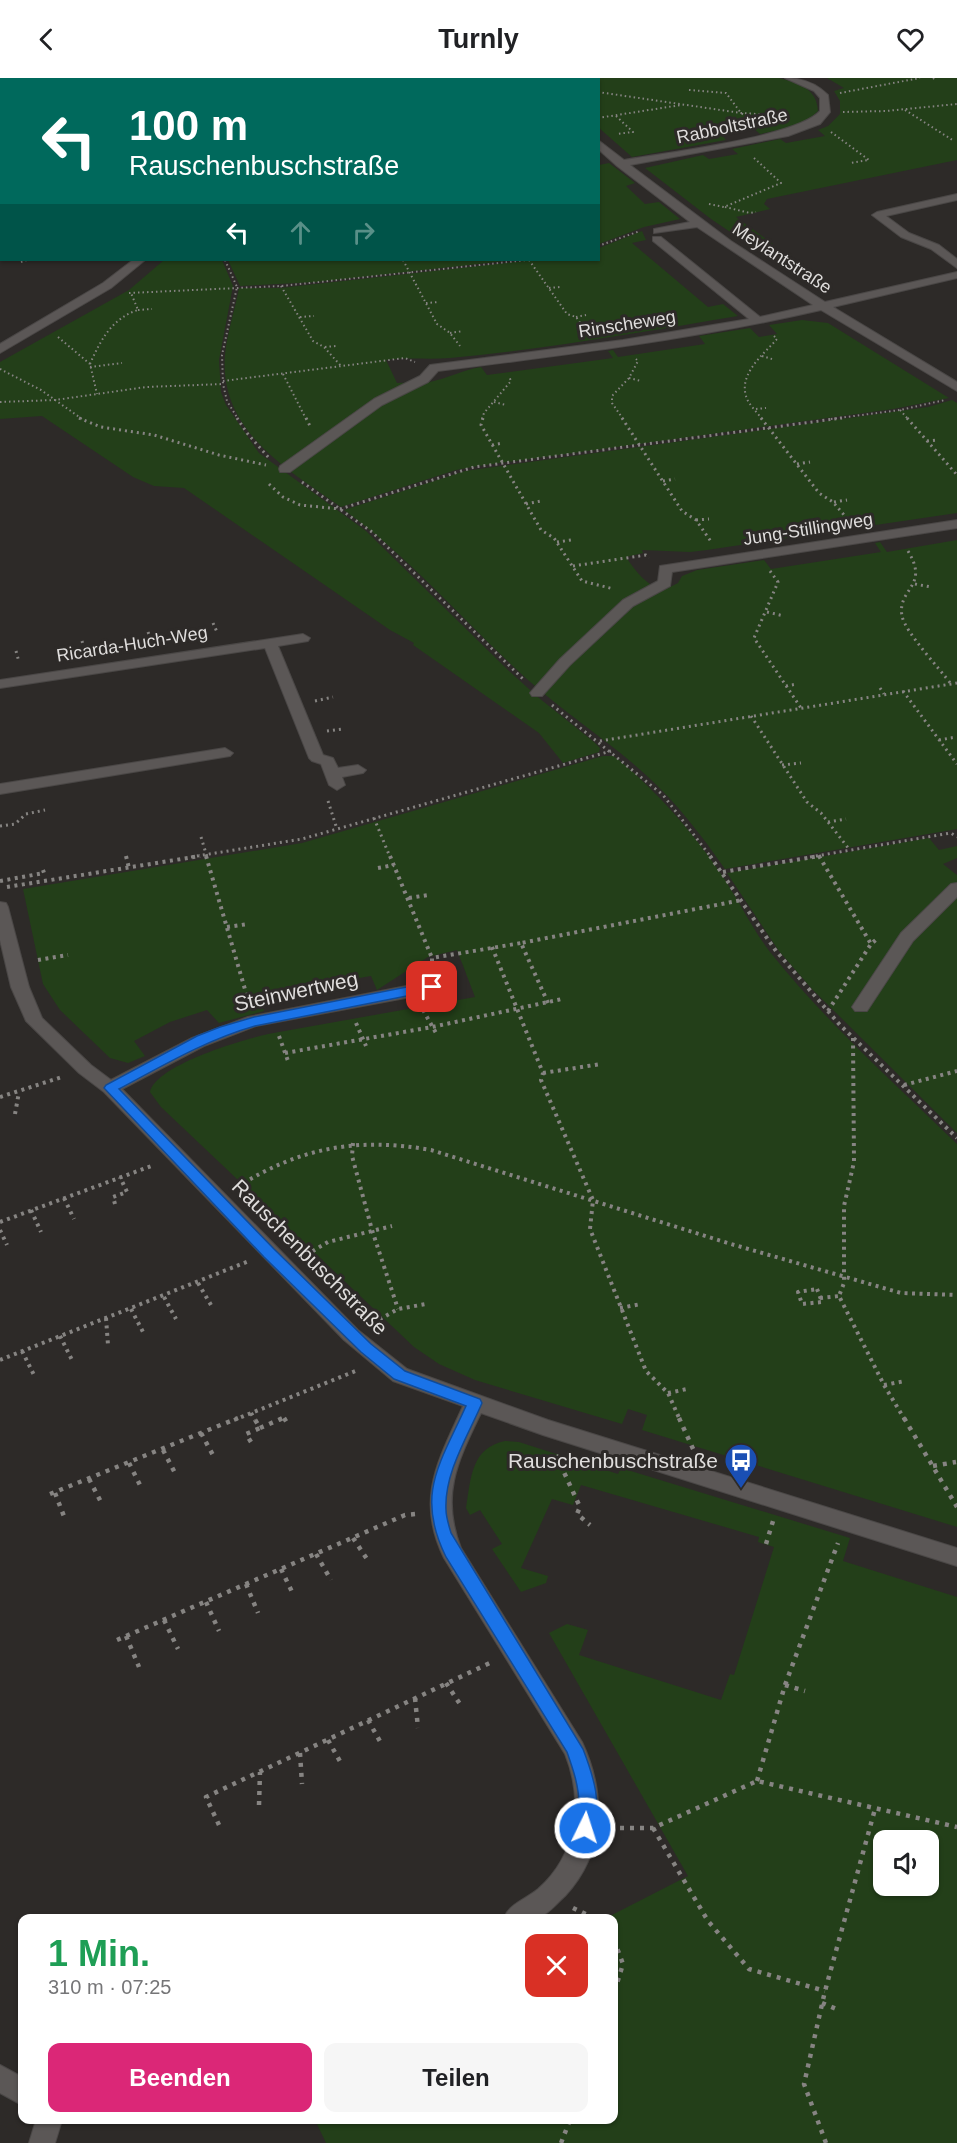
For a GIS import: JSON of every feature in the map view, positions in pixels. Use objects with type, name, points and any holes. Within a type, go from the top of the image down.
[{"type":"street","name":"Rabboltstraße","points":[[790,78],[817,89],[825,97]]},
{"type":"street","points":[[825,97],[825,112]]},
{"type":"street","name":"Rabboltstraße","points":[[621,164],[776,136],[817,122],[825,112]]},
{"type":"street","name":"Meylantstraße","points":[[600,145],[697,224],[954,393]]},
{"type":"street","points":[[957,197],[877,215],[905,235],[935,248],[957,265]]},
{"type":"street","points":[[697,224],[657,235],[758,321]]},
{"type":"street","points":[[0,349],[95,295],[121,277],[138,261]]},
{"type":"street","name":"Rinscheweg","points":[[434,368],[623,344],[758,321],[957,275]]},
{"type":"street","points":[[285,470],[378,402],[424,379],[434,368]]},
{"type":"street","name":"Jung-Stillingweg","points":[[665,569],[957,524]]},
{"type":"street","points":[[537,693],[628,603],[665,583],[665,569]]},
{"type":"street","name":"Ricarda-Huch-Weg","points":[[0,684],[303,638]]},
{"type":"street","points":[[270,643],[317,758],[328,761],[334,779],[358,770]]},
{"type":"street","points":[[0,789],[225,753]]},
{"type":"street","points":[[861,1007],[907,937],[957,888]]},
{"type":"street","name":"Rauschenbuschstraße","points":[[0,907],[13,964],[35,1021],[86,1069],[110,1088],[351,1335],[400,1375],[543,1427],[957,1557]]},
{"type":"street","name":"Steinwertweg","points":[[110,1088],[201,1040],[254,1021],[432,987]]},
{"type":"street","points":[[475,1403],[446,1468],[440,1490],[438,1510],[442,1533],[574,1749],[585,1778],[588,1806],[578,1855],[566,1877],[549,1895],[522,1914]]},
{"type":"street","points":[[0,2078],[18,2089]]},
{"type":"street","points":[[42,2143],[48,2124]]},
{"type":"path","points":[[825,97],[859,88],[920,78]]},
{"type":"path","points":[[689,90],[726,93],[741,113],[776,136]]},
{"type":"path","points":[[600,92],[741,113],[773,115],[876,112],[957,104]]},
{"type":"path","points":[[600,118],[686,104]]},
{"type":"path","points":[[872,106],[876,112]]},
{"type":"path","points":[[905,110],[954,141]]},
{"type":"path","points":[[614,135],[634,132],[615,116]]},
{"type":"path","points":[[817,122],[869,159],[850,162]]},
{"type":"path","points":[[938,132],[944,131]]},
{"type":"path","points":[[724,207],[781,183],[737,143]]},
{"type":"path","points":[[765,168],[773,166]]},
{"type":"path","points":[[702,202],[750,213],[756,212]]},
{"type":"path","points":[[225,261],[237,287],[222,355],[223,382],[227,401],[247,433],[264,453],[285,470],[372,532],[537,693],[600,741],[663,795],[723,872],[776,951],[840,1025],[957,1138]]},
{"type":"path","points":[[403,261],[437,324],[450,333],[461,349]]},
{"type":"path","points":[[95,295],[281,286],[519,261]]},
{"type":"path","points":[[529,261],[567,314],[576,317],[586,315]]},
{"type":"path","points":[[281,286],[313,341],[324,347],[341,367]]},
{"type":"path","points":[[549,288],[560,287]]},
{"type":"path","points":[[131,293],[138,310]]},
{"type":"path","points":[[426,303],[439,302]]},
{"type":"path","points":[[90,366],[96,348],[110,328],[125,314],[152,309]]},
{"type":"path","points":[[300,317],[314,316]]},
{"type":"path","points":[[576,317],[588,333]]},
{"type":"path","points":[[758,321],[777,339],[746,375],[743,387],[746,398],[819,493],[833,502],[856,530]]},
{"type":"path","points":[[41,324],[74,348],[90,366],[97,394]]},
{"type":"path","points":[[450,333],[463,331]]},
{"type":"path","points":[[623,344],[638,361],[629,378],[612,396],[612,403],[682,511],[696,520],[717,551]]},
{"type":"path","points":[[324,347],[336,346]]},
{"type":"path","points":[[762,356],[772,359]]},
{"type":"path","points":[[0,402],[55,400],[146,387],[223,382],[405,358],[434,368]]},
{"type":"path","points":[[502,360],[511,381],[484,413],[481,424],[541,530],[557,542],[582,581],[640,596]]},
{"type":"path","points":[[90,366],[122,363]]},
{"type":"path","points":[[0,369],[15,375],[79,418],[101,427],[154,435],[219,456],[267,465],[267,473]]},
{"type":"path","points":[[283,374],[313,432]]},
{"type":"path","points":[[629,378],[641,381]]},
{"type":"path","points":[[268,481],[283,497],[300,506],[340,509],[449,473],[900,410],[937,403],[954,393]]},
{"type":"path","points":[[494,402],[506,405]]},
{"type":"path","points":[[756,409],[766,408]]},
{"type":"path","points":[[900,410],[957,475]]},
{"type":"path","points":[[927,441],[937,440]]},
{"type":"path","points":[[492,445],[503,443]]},
{"type":"path","points":[[797,464],[810,462]]},
{"type":"path","points":[[663,481],[675,479]]},
{"type":"path","points":[[833,502],[847,500]]},
{"type":"path","points":[[526,504],[541,501]]},
{"type":"path","points":[[696,520],[709,519]]},
{"type":"path","points":[[896,534],[913,556],[917,573],[915,584],[903,602],[902,618],[951,684]]},
{"type":"path","points":[[557,542],[571,540]]},
{"type":"path","points":[[759,554],[778,582],[754,638],[801,708]]},
{"type":"path","points":[[573,566],[646,555],[665,569]]},
{"type":"path","points":[[915,584],[931,587]]},
{"type":"path","points":[[767,612],[784,616]]},
{"type":"path","points":[[600,741],[957,683]]},
{"type":"path","points":[[786,686],[797,684]]},
{"type":"path","points":[[880,688],[884,694]]},
{"type":"path","points":[[903,691],[957,764]]},
{"type":"path","points":[[751,716],[807,802],[828,822],[849,849]]},
{"type":"path","points":[[939,740],[956,737]]},
{"type":"path","points":[[0,889],[302,839],[612,751]]},
{"type":"path","points":[[782,765],[801,763]]},
{"type":"path","points":[[0,826],[15,824],[26,814],[45,810]]},
{"type":"path","points":[[374,818],[432,958],[432,987]]},
{"type":"path","points":[[828,822],[846,819]]},
{"type":"path","points":[[723,872],[951,833],[957,837]]},
{"type":"path","points":[[201,837],[254,1021]]},
{"type":"path","points":[[819,855],[871,944]]},
{"type":"path","points":[[126,856],[129,868]]},
{"type":"path","points":[[378,868],[394,865]]},
{"type":"path","points":[[0,881],[44,873],[44,870]]},
{"type":"path","points":[[409,898],[428,895]]},
{"type":"path","points":[[432,958],[742,900]]},
{"type":"path","points":[[227,927],[248,924]]},
{"type":"path","points":[[521,942],[548,1003]]},
{"type":"path","points":[[492,948],[543,1073],[542,1080],[593,1200],[590,1229],[620,1308],[646,1371],[668,1393],[705,1477]]},
{"type":"path","points":[[13,964],[68,955]]},
{"type":"path","points":[[285,1053],[517,1010],[562,999]]},
{"type":"path","points":[[854,1037],[854,1161],[844,1206],[844,1283],[839,1296],[884,1385],[957,1507]]},
{"type":"path","points":[[543,1073],[601,1064]]},
{"type":"path","points":[[0,1097],[86,1069]]},
{"type":"path","points":[[903,1085],[957,1071]]},
{"type":"path","points":[[15,1114],[19,1092]]},
{"type":"path","points":[[219,1200],[258,1173],[331,1146],[354,1143],[402,1144],[431,1150],[901,1293],[957,1295]]},
{"type":"path","points":[[354,1143],[352,1156],[372,1230],[398,1309]]},
{"type":"path","points":[[0,1222],[177,1157]]},
{"type":"path","points":[[115,1204],[113,1197],[127,1192],[120,1177]]},
{"type":"path","points":[[64,1198],[74,1219]]},
{"type":"path","points":[[31,1210],[41,1232]]},
{"type":"path","points":[[285,1268],[328,1242],[392,1226]]},
{"type":"path","points":[[0,1230],[7,1245]]},
{"type":"path","points":[[0,1360],[164,1297],[269,1253]]},
{"type":"path","points":[[198,1283],[211,1305]]},
{"type":"path","points":[[817,1289],[820,1298],[822,1302],[802,1304],[798,1292],[817,1289]]},
{"type":"path","points":[[820,1298],[839,1296]]},
{"type":"path","points":[[164,1297],[176,1318]]},
{"type":"path","points":[[351,1335],[398,1309],[426,1304]]},
{"type":"path","points":[[620,1308],[641,1304]]},
{"type":"path","points":[[131,1309],[143,1332]]},
{"type":"path","points":[[106,1318],[108,1346]]},
{"type":"path","points":[[60,1336],[72,1360]]},
{"type":"path","points":[[22,1351],[34,1375]]},
{"type":"path","points":[[65,1519],[52,1494],[381,1361]]},
{"type":"path","points":[[884,1385],[905,1381]]},
{"type":"path","points":[[668,1393],[687,1389]]},
{"type":"path","points":[[251,1413],[260,1428]]},
{"type":"path","points":[[251,1442],[246,1434],[284,1418],[289,1426]]},
{"type":"path","points":[[543,1427],[580,1507],[577,1514],[590,1525]]},
{"type":"path","points":[[201,1433],[214,1457]]},
{"type":"path","points":[[163,1450],[175,1473]]},
{"type":"path","points":[[933,1466],[956,1462]]},
{"type":"path","points":[[129,1463],[141,1487]]},
{"type":"path","points":[[89,1479],[102,1504]]},
{"type":"path","points":[[117,1640],[405,1515],[438,1510]]},
{"type":"path","points":[[758,1780],[785,1685],[846,1521]]},
{"type":"path","points":[[353,1538],[369,1562]]},
{"type":"path","points":[[316,1554],[330,1580]]},
{"type":"path","points":[[281,1569],[294,1596]]},
{"type":"path","points":[[246,1584],[258,1613]]},
{"type":"path","points":[[206,1602],[219,1631]]},
{"type":"path","points":[[164,1620],[178,1649]]},
{"type":"path","points":[[126,1636],[139,1666]]},
{"type":"path","points":[[219,1825],[207,1797],[514,1651]]},
{"type":"path","points":[[446,1683],[462,1707]]},
{"type":"path","points":[[785,1685],[805,1691]]},
{"type":"path","points":[[415,1698],[418,1728]]},
{"type":"path","points":[[368,1720],[382,1745]]},
{"type":"path","points":[[328,1740],[342,1765]]},
{"type":"path","points":[[300,1753],[302,1784]]},
{"type":"path","points":[[259,1805],[260,1772]]},
{"type":"path","points":[[585,1828],[653,1827],[758,1780],[957,1827]]},
{"type":"path","points":[[826,2143],[804,2084],[825,1991],[875,1809]]},
{"type":"path","points":[[653,1827],[708,1921],[749,1969],[825,1991]]},
{"type":"path","points":[[618,1951],[623,1965],[618,1981]]},
{"type":"path","points":[[822,2003],[839,2010]]},
{"type":"path","points":[[561,2143],[568,2124]]},
{"type":"green space","points":[[600,78],[779,78],[805,88],[817,103],[818,111],[812,116],[799,124],[783,129],[760,134],[753,128],[758,127],[753,123],[704,132],[711,137],[722,135],[726,140],[632,157],[600,129]]},
{"type":"green space","points":[[827,78],[957,78],[957,160],[767,199],[764,204],[770,209],[736,217],[773,244],[754,248],[711,219],[645,168],[703,155],[709,159],[738,154],[732,149],[780,139],[786,143],[825,136],[818,130],[828,126],[840,114],[840,101],[834,91],[844,88]]},
{"type":"green space","points":[[609,163],[635,183],[626,186],[645,204],[659,202],[680,219],[644,227],[600,244],[600,165]]},
{"type":"green space","points":[[642,231],[646,240],[632,243],[708,307],[723,304],[738,316],[522,350],[450,358],[386,360],[397,383],[430,382],[481,367],[487,375],[613,358],[608,351],[613,350],[618,357],[705,344],[699,336],[750,328],[759,337],[777,334],[769,325],[802,320],[828,323],[949,398],[893,409],[478,466],[456,470],[341,507],[299,478],[260,445],[245,426],[233,405],[226,382],[225,355],[239,288],[280,288],[524,261],[600,261],[600,248]]},
{"type":"green space","points":[[163,261],[222,261],[233,286],[219,360],[221,392],[226,405],[259,453],[366,531],[509,671],[594,742],[600,748],[599,752],[563,763],[539,733],[413,645],[414,643],[390,630],[184,488],[154,486],[133,477],[42,416],[0,419],[0,362],[129,290]]},
{"type":"green space","points":[[228,261],[505,261],[316,282],[240,286]]},
{"type":"green space","points":[[952,400],[957,403],[957,513],[690,552],[642,550],[643,553],[626,557],[641,577],[662,591],[678,583],[682,576],[697,570],[764,560],[771,569],[881,552],[875,543],[880,542],[887,552],[957,540],[957,829],[725,869],[688,820],[646,775],[528,680],[393,549],[344,510],[465,471],[928,407]]},
{"type":"green space","points":[[603,756],[613,756],[619,760],[673,812],[726,881],[763,942],[791,978],[861,1051],[957,1144],[957,1527],[642,1430],[647,1415],[628,1409],[622,1424],[475,1380],[439,1364],[414,1347],[161,1107],[150,1092],[156,1082],[167,1072],[183,1063],[239,1042],[268,1034],[475,997],[457,950],[428,957],[377,990],[371,976],[259,995],[264,1011],[219,1023],[207,1010],[170,1022],[134,1041],[145,1056],[128,1063],[110,1058],[60,1010],[43,984],[23,889],[302,843]]},
{"type":"green space","points":[[929,838],[939,850],[957,846],[957,858],[943,864],[957,875],[957,1133],[812,989],[779,951],[727,873]]},
{"type":"green space","points":[[505,1441],[519,1442],[618,1474],[621,1468],[850,1538],[843,1561],[957,1597],[957,2143],[326,2143],[317,2124],[618,2124],[618,1914],[614,1914],[688,1876],[549,1633],[567,1624],[588,1630],[579,1655],[721,1700],[730,1674],[734,1675],[774,1547],[758,1542],[759,1537],[581,1485],[573,1505],[552,1499],[521,1568],[548,1576],[546,1583],[521,1592],[492,1549],[502,1544],[480,1510],[470,1515],[466,1508],[469,1486],[479,1457],[494,1445]]},
{"type":"place","name":"Rauschenbuschstraße","points":[[741,1489]]},
{"type":"route","points":[[432,987],[254,1021],[225,1030],[201,1040],[110,1088],[269,1253],[351,1335],[381,1361],[400,1375],[475,1403],[446,1468],[440,1490],[438,1510],[442,1533],[574,1749],[585,1778],[588,1806],[585,1828]]}]
